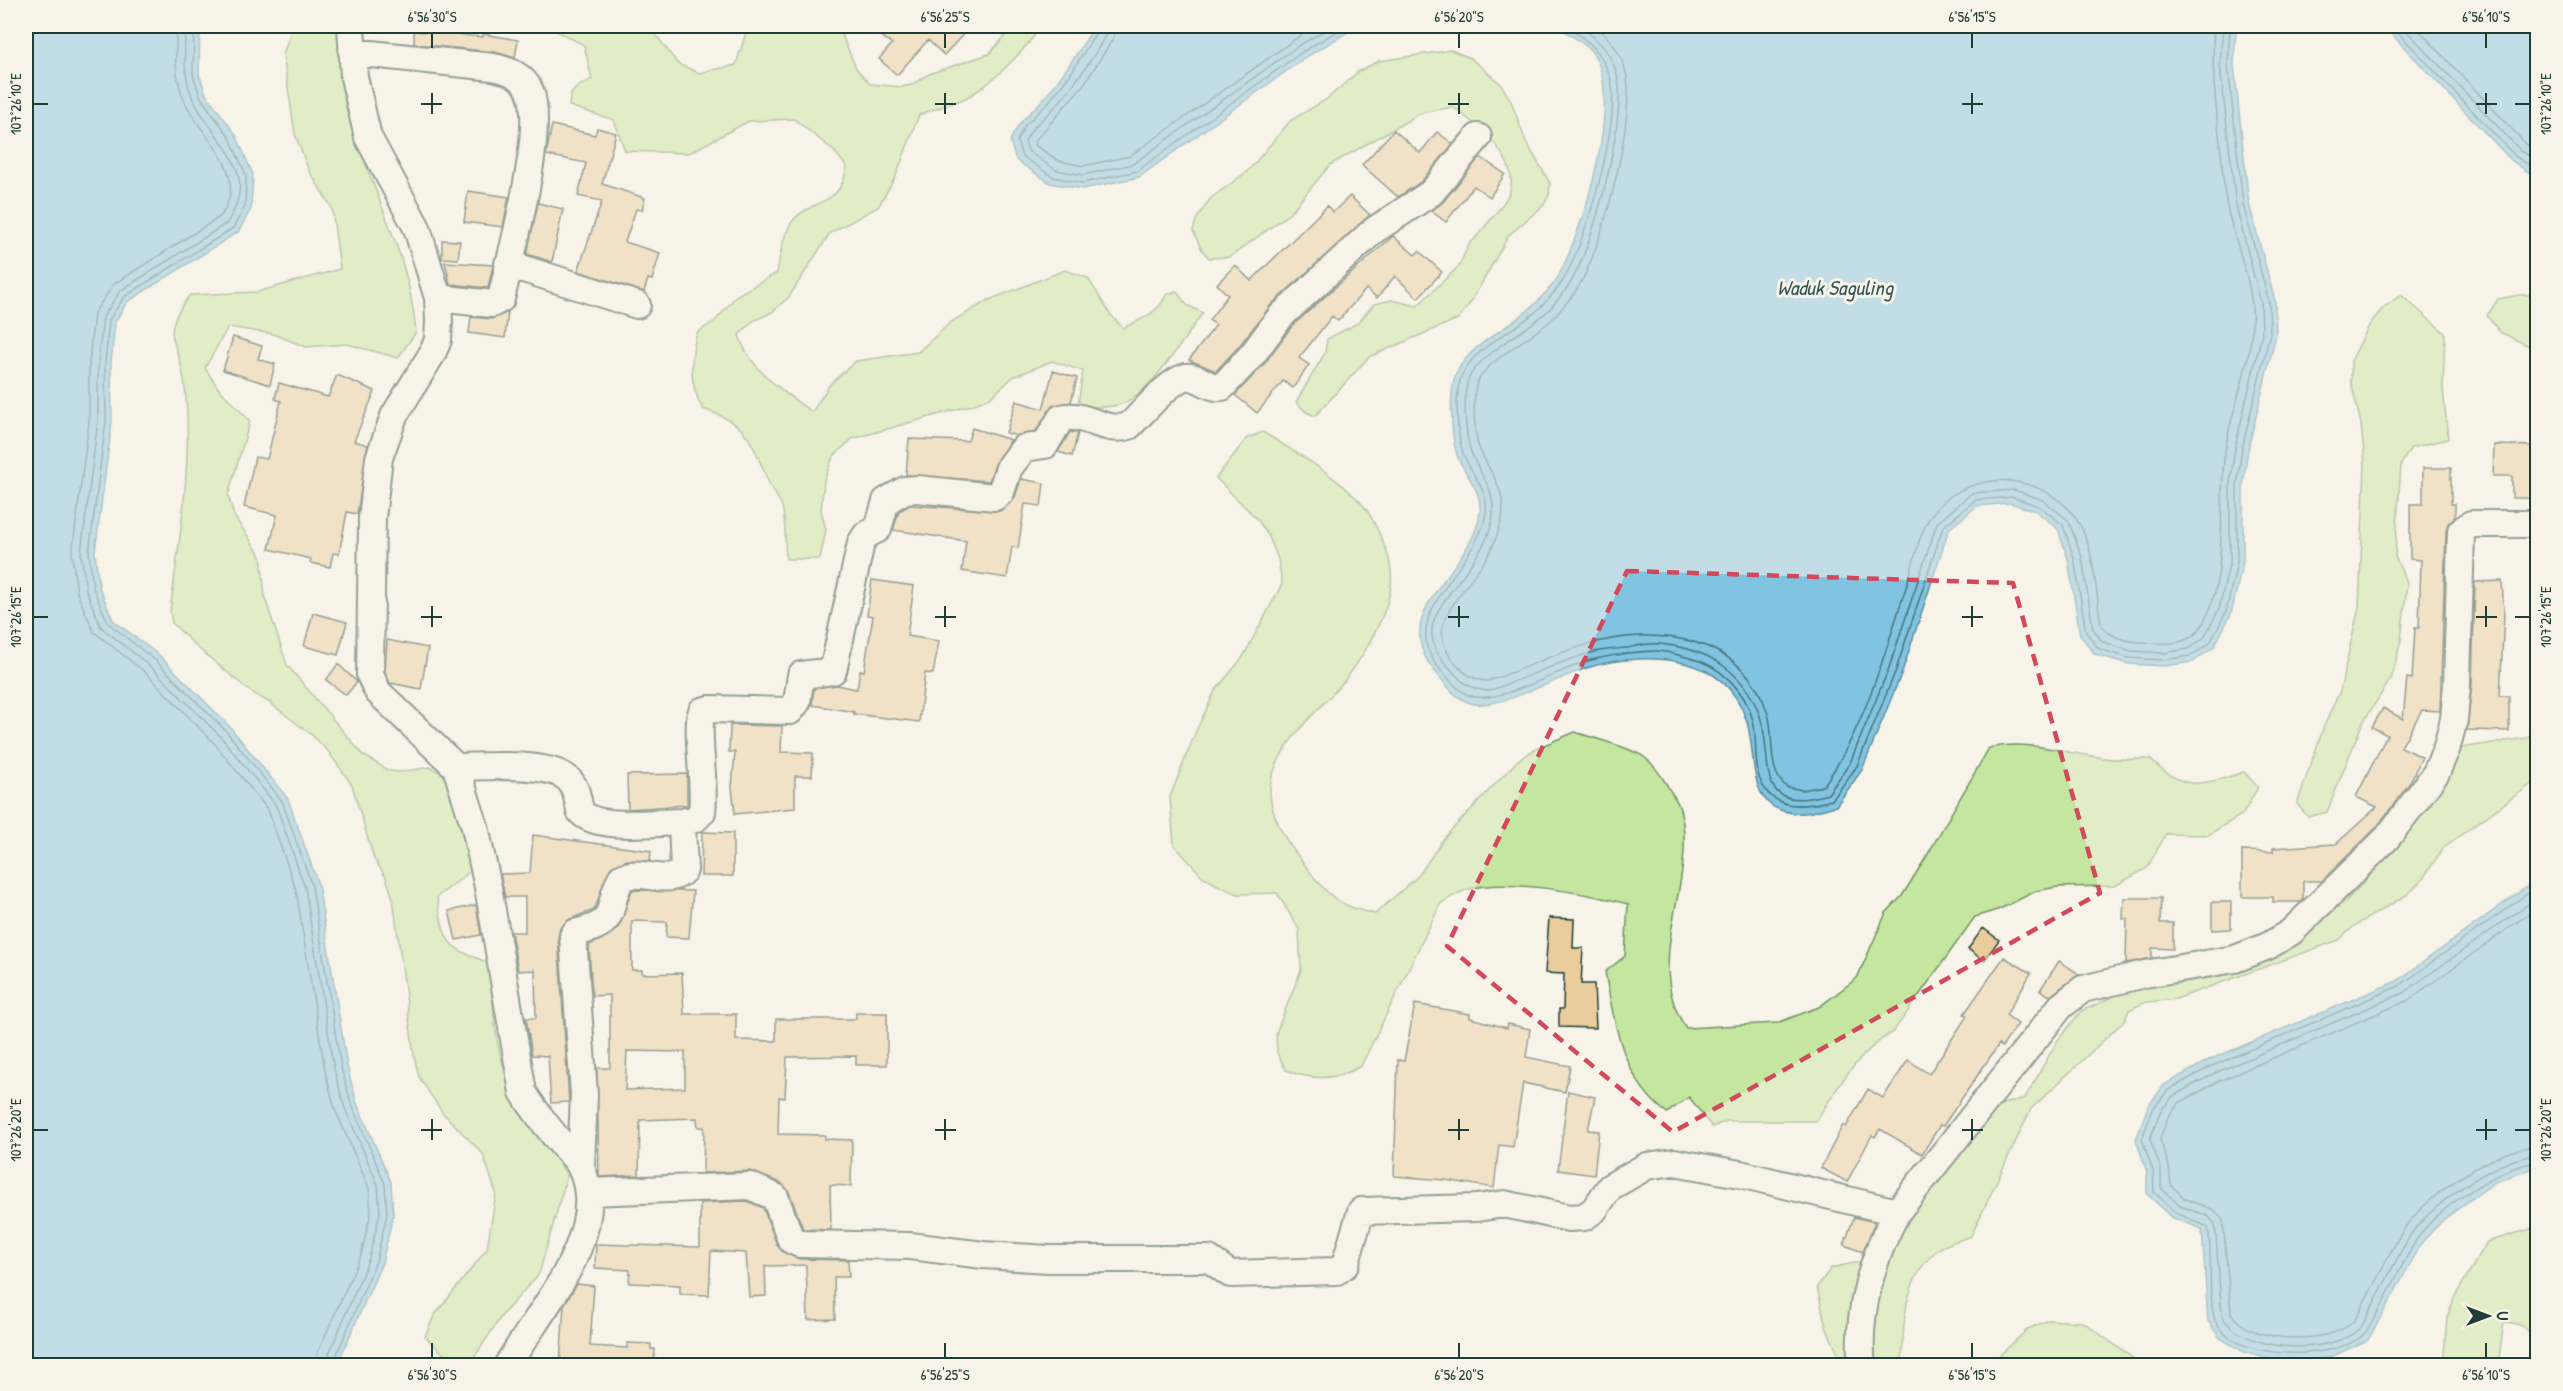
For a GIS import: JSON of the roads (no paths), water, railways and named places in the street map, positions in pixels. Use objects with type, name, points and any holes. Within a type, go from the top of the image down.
[{"type":"street","points":[[351,26],[354,76],[368,138],[417,228],[438,298],[438,340],[432,354],[394,416],[379,458],[372,518],[368,666],[378,692],[456,767],[475,827],[488,887],[523,1092],[533,1108],[581,1167]]},
{"type":"street","points":[[352,52],[509,70],[529,88],[533,102],[530,159],[498,303],[438,298]]},
{"type":"street","points":[[456,767],[516,767],[557,772],[569,780],[576,792],[580,812],[592,821],[682,822],[695,819],[702,812],[704,766],[699,718],[702,711],[709,709],[790,711],[797,702],[801,675],[832,671],[861,543],[866,535],[878,529],[886,501],[905,490],[917,489],[995,497],[1001,492],[1009,468],[1024,448],[1045,445],[1061,418],[1075,416],[1110,428],[1122,428],[1129,426],[1168,388],[1186,377],[1212,387],[1221,387],[1252,355],[1281,316],[1373,231],[1431,193],[1479,138]]},
{"type":"street","points":[[508,264],[637,305]]},
{"type":"street","points":[[1862,1365],[1859,1330],[1865,1300],[1876,1260],[1898,1212],[2061,1006],[2083,989],[2145,974],[2235,959],[2268,946],[2291,932],[2387,838],[2436,773],[2449,737],[2457,684],[2461,531],[2470,524],[2538,524]]},
{"type":"street","points":[[507,1365],[546,1308],[572,1261],[587,1220],[589,1192],[581,1167],[584,1094],[573,936],[575,933],[600,926],[609,917],[621,878],[628,874],[678,877],[684,870],[682,822]]},
{"type":"street","points":[[589,1192],[750,1186],[775,1197],[791,1240],[800,1244],[910,1246],[983,1255],[1048,1259],[1209,1259],[1230,1274],[1332,1272],[1342,1269],[1361,1211],[1477,1208],[1515,1204],[1569,1218],[1584,1217],[1594,1210],[1610,1187],[1647,1166],[1674,1162],[1740,1174],[1898,1212]]},
{"type":"water","points":[[26,26],[200,26],[199,74],[206,94],[236,135],[253,175],[251,209],[238,232],[127,302],[115,322],[111,363],[112,422],[95,552],[99,587],[113,620],[160,656],[231,728],[288,799],[318,884],[347,1066],[356,1101],[391,1182],[393,1215],[382,1263],[337,1365],[26,1365]]},
{"type":"water","points":[[1095,26],[1358,26],[1306,57],[1139,177],[1083,189],[1050,183],[1016,160],[1010,141],[1021,122],[1058,80]]},
{"type":"water","name":"Waduk Saguling","points":[[1557,26],[2236,26],[2234,65],[2249,204],[2275,301],[2276,335],[2248,449],[2243,486],[2243,562],[2231,614],[2214,647],[2193,662],[2164,666],[2128,664],[2095,654],[2080,635],[2068,559],[2058,529],[2036,511],[2010,503],[1977,506],[1949,529],[1902,672],[1862,770],[1836,806],[1805,813],[1785,812],[1771,805],[1762,795],[1757,781],[1750,734],[1742,708],[1723,682],[1695,666],[1661,659],[1613,662],[1577,671],[1513,697],[1482,704],[1465,701],[1451,691],[1423,651],[1420,631],[1425,611],[1474,534],[1480,512],[1479,498],[1456,452],[1452,416],[1454,380],[1464,361],[1473,351],[1528,310],[1558,277],[1568,256],[1588,198],[1603,130],[1604,99],[1601,72],[1589,48]]},
{"type":"water","points":[[2384,26],[2537,26],[2537,178],[2512,161]]},
{"type":"water","points":[[2537,884],[2537,1167],[2495,1182],[2443,1220],[2423,1241],[2368,1340],[2331,1357],[2287,1362],[2244,1352],[2220,1338],[2208,1321],[2202,1229],[2173,1218],[2147,1194],[2147,1172],[2136,1140],[2148,1106],[2164,1085],[2209,1060],[2397,981],[2529,885]]}]
